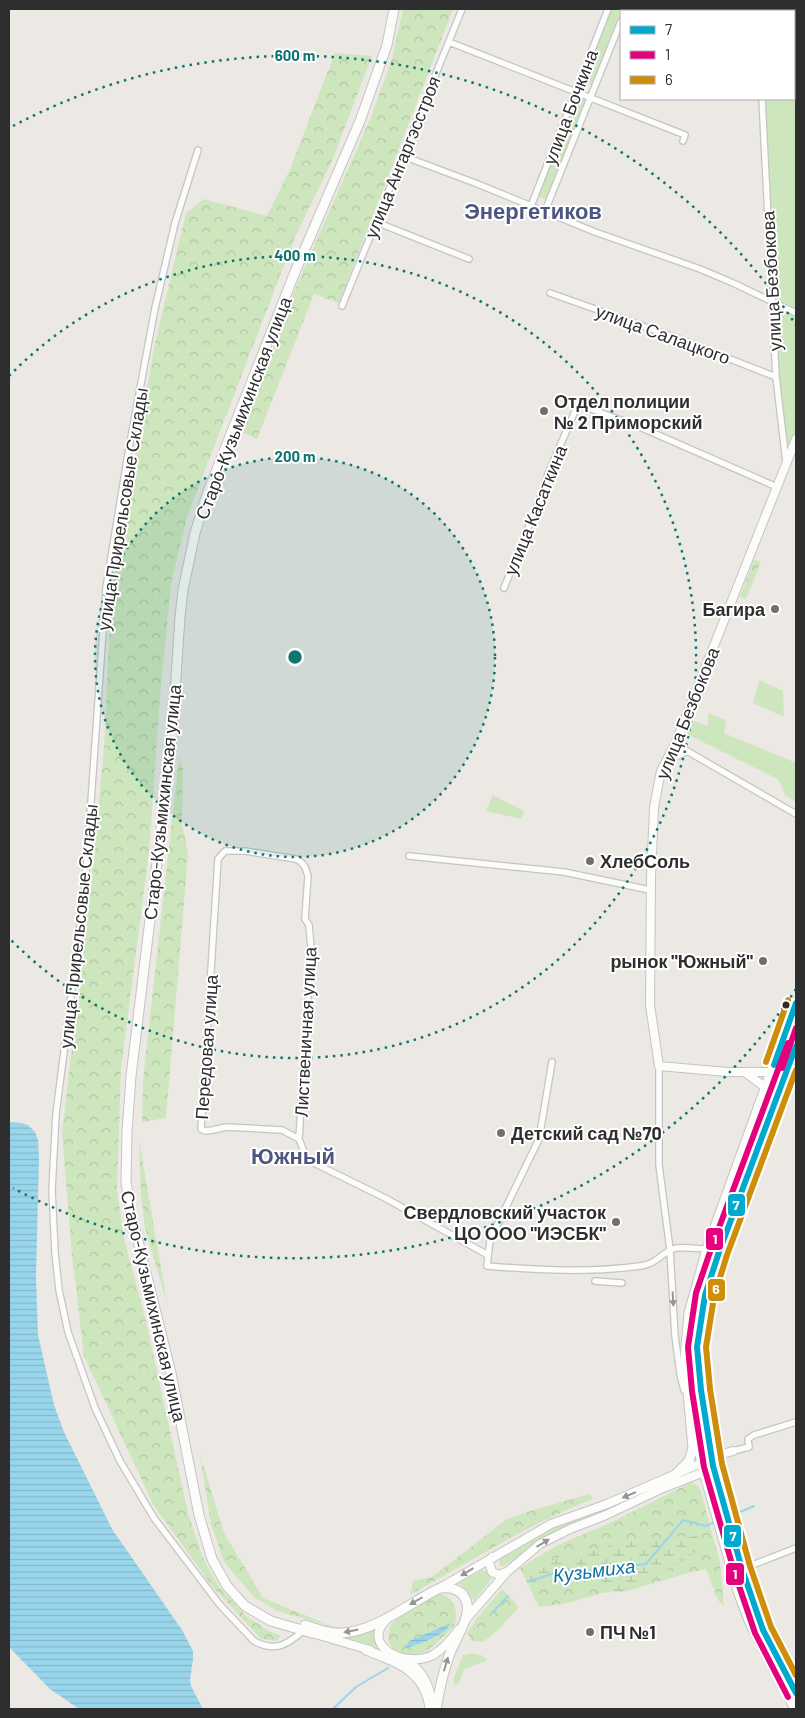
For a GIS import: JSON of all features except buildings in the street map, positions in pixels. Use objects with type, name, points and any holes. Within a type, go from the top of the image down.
[{"type":"main road","name":"Старо-Кузьмихинская улица","points":[[393,1614],[368,1627],[345,1633],[308,1630],[271,1621],[250,1609],[236,1598],[217,1569],[197,1508],[171,1373],[128,1202],[125,1169],[130,1084],[172,739],[180,617],[183,590],[195,533],[210,488],[295,272],[360,121],[388,45],[394,9]]},
{"type":"main road","points":[[676,1474],[689,1461],[693,1448],[685,1358],[688,1313],[707,1249],[796,1002]]},
{"type":"main road","points":[[781,1045],[795,1049],[719,1252],[705,1295],[697,1347],[697,1364],[713,1462],[742,1569],[763,1630],[796,1693]]},
{"type":"main road","points":[[689,1407],[702,1468],[739,1594],[750,1623],[796,1709]]},
{"type":"main road","points":[[393,1614],[440,1588],[455,1589],[463,1594],[467,1607],[465,1620],[448,1656],[432,1709]]},
{"type":"main road","name":"Старо-Кузьмихинская улица","points":[[366,1650],[399,1663],[414,1674],[425,1690],[432,1709]]},
{"type":"street","name":"улица Ангаргэсстроя","points":[[342,306],[462,9]]},
{"type":"street","name":"улица Бочкина","points":[[531,206],[608,9]]},
{"type":"street","name":"улица Бочкина","points":[[545,211],[620,23]]},
{"type":"street","points":[[449,42],[685,135],[683,141]]},
{"type":"street","name":"улица Безбокова","points":[[762,100],[776,377],[786,462]]},
{"type":"street","name":"улица Прирельсовые Склады","points":[[198,150],[175,223],[156,308],[129,448],[106,588],[85,887],[56,1114],[52,1190],[55,1252],[59,1290],[68,1332],[95,1408],[120,1461],[154,1518],[220,1605],[254,1641],[260,1645],[268,1646],[287,1644],[308,1630]]},
{"type":"street","points":[[403,156],[595,232],[700,269],[796,313]]},
{"type":"street","points":[[376,222],[469,259]]},
{"type":"street","name":"улица Салацкого","points":[[550,293],[672,336],[776,377]]},
{"type":"street","name":"улица Касаткина","points":[[504,588],[539,502],[548,474],[578,404],[642,428],[777,487]]},
{"type":"street","name":"улица Безбокова","points":[[689,1407],[680,1374],[675,1336],[670,1250],[660,1165],[659,1066],[650,1005],[650,890],[654,808],[662,771],[796,439]]},
{"type":"street","points":[[674,744],[796,814]]},
{"type":"street","points":[[662,771],[672,759],[687,751]]},
{"type":"street","name":"Передовая улица","points":[[299,1139],[282,1130],[226,1127],[205,1131],[201,1129],[218,859],[225,851],[245,851],[296,859],[305,866]]},
{"type":"street","points":[[409,856],[564,872],[650,890]]},
{"type":"street","name":"Лиственичная улица","points":[[299,1139],[311,948],[309,925],[305,919],[308,876],[305,866]]},
{"type":"street","points":[[552,1062],[539,1139],[490,1240],[487,1266],[541,1270],[588,1270],[642,1266],[655,1262],[670,1250],[676,1248],[707,1249]]},
{"type":"street","points":[[659,1066],[746,1073],[771,1072],[784,1080]]},
{"type":"street","points":[[746,1073],[766,1088]]},
{"type":"street","points":[[299,1139],[306,1156],[316,1164],[384,1198],[488,1255]]},
{"type":"street","points":[[596,1282],[622,1283]]},
{"type":"street","points":[[402,1658],[416,1660],[434,1654],[447,1644],[465,1620],[507,1572],[529,1552],[552,1538],[702,1468],[733,1451],[749,1447],[748,1439],[754,1435],[796,1422]]},
{"type":"street","points":[[440,1588],[551,1524],[607,1504],[676,1474],[702,1468]]},
{"type":"street","points":[[742,1569],[796,1548]]},
{"type":"street","points":[[492,1557],[488,1562],[492,1572],[500,1575],[507,1572]]},
{"type":"street","points":[[393,1614],[383,1623],[379,1631],[380,1642],[389,1652],[414,1666],[424,1678],[431,1695],[432,1709]]},
{"type":"street","name":"Старо-Кузьмихинская улица","points":[[308,1630],[366,1650],[389,1652]]},
{"type":"green space","points":[[403,9],[453,9],[339,303],[314,294],[257,439],[241,432],[296,287],[371,117],[392,59]]},
{"type":"green space","points":[[609,9],[621,9],[592,85],[582,81]]},
{"type":"green space","points":[[795,46],[796,439],[786,462],[781,427],[762,100],[795,100]]},
{"type":"green space","points":[[335,53],[372,56],[332,161],[295,237],[187,517],[171,584],[160,696],[149,852],[121,1069],[117,1190],[124,1238],[145,1317],[188,1513],[203,1558],[219,1587],[246,1616],[267,1630],[281,1636],[276,1641],[261,1639],[212,1586],[153,1504],[84,1356],[72,1255],[62,1133],[91,887],[104,748],[111,594],[155,343],[186,213],[204,199],[267,216],[290,169]]},
{"type":"green space","points":[[574,96],[585,100],[547,200],[537,196]]},
{"type":"green space","points":[[754,560],[761,562],[746,599],[740,597]]},
{"type":"green space","points":[[759,680],[783,691],[784,717],[753,703]]},
{"type":"green space","points":[[708,713],[726,720],[724,733],[796,763],[796,802],[785,795],[779,780],[685,733],[691,720],[708,726]]},
{"type":"green space","points":[[179,758],[183,769],[182,822],[188,854],[166,1118],[142,1122],[143,1080]]},
{"type":"green space","points":[[493,795],[524,811],[521,819],[486,811]]},
{"type":"green space","points":[[139,1140],[167,1303],[145,1228],[141,1195]]},
{"type":"green space","points":[[200,1454],[224,1533],[263,1598],[334,1627],[277,1611],[255,1598],[224,1562],[211,1524]]},
{"type":"green space","points":[[692,1482],[700,1488],[720,1563],[724,1607],[718,1600],[706,1569],[634,1589],[602,1593],[568,1603],[539,1607],[520,1568],[558,1545],[608,1524]]},
{"type":"green space","points":[[590,1494],[593,1499],[523,1531],[410,1595],[413,1581],[432,1577],[507,1519]]},
{"type":"green space","points":[[591,1511],[592,1515],[543,1539],[504,1566],[499,1565],[500,1559],[544,1531]]},
{"type":"green space","points":[[698,1536],[702,1548],[650,1581],[628,1591],[613,1591],[597,1578],[559,1580],[535,1589],[532,1583],[529,1584],[527,1579],[529,1568],[551,1563],[560,1556],[569,1561],[587,1550],[600,1551],[617,1542]]},
{"type":"green space","points":[[483,1570],[489,1573],[491,1579],[474,1601],[468,1591],[458,1583]]},
{"type":"green space","points":[[502,1589],[519,1607],[498,1630],[483,1642],[472,1641],[467,1633],[477,1618]]},
{"type":"green space","points":[[438,1594],[447,1597],[453,1604],[456,1618],[453,1627],[431,1648],[420,1653],[408,1654],[393,1650],[388,1640],[390,1625],[398,1618]]},
{"type":"green space","points":[[378,1626],[378,1647],[344,1637],[344,1636]]},
{"type":"green space","points":[[472,1653],[487,1659],[464,1669],[460,1681],[455,1686],[453,1680],[463,1655]]},
{"type":"water","points":[[9,1122],[28,1125],[35,1132],[38,1140],[36,1277],[38,1335],[54,1405],[64,1432],[112,1529],[182,1630],[193,1651],[191,1686],[203,1709],[79,1709],[50,1689],[9,1647]]},
{"type":"water","points":[[451,1623],[448,1628],[437,1636],[405,1649],[409,1641]]},
{"type":"waterway","name":"Кузьмиха","points":[[731,1516],[754,1506]]},
{"type":"waterway","name":"Кузьмиха","points":[[530,1581],[561,1571],[593,1570],[646,1564],[683,1520],[706,1526],[715,1522]]},
{"type":"waterway","points":[[493,1612],[508,1596]]},
{"type":"waterway","points":[[333,1709],[356,1687],[388,1668]]},
{"type":"transit line","name":"6","points":[[766,1062],[788,1000]]},
{"type":"transit line","name":"7","points":[[774,1065],[796,1003]]},
{"type":"transit line","name":"1","points":[[782,1068],[796,1028]]},
{"type":"transit line","name":"1","points":[[788,1043],[696,1293],[688,1347],[692,1391],[704,1467],[734,1571],[755,1633],[788,1697]]},
{"type":"transit line","name":"7","points":[[796,1046],[719,1252],[705,1295],[697,1347],[701,1390],[713,1466],[742,1569],[763,1630],[796,1693]]},
{"type":"transit line","name":"6","points":[[796,1070],[727,1255],[714,1297],[706,1347],[710,1389],[722,1464],[750,1566],[771,1627],[796,1675]]},
{"type":"place","name":"Отдел полиции № 2 Приморский","points":[[544,411]]},
{"type":"place","name":"Багира","points":[[775,609]]},
{"type":"place","name":"ХлебСоль","points":[[590,861]]},
{"type":"place","name":"рынок \"Южный\"","points":[[763,961]]},
{"type":"place","name":"Детский сад №70","points":[[501,1133]]},
{"type":"place","name":"Свердловский участок ЦО ООО \"ИЭСБК\"","points":[[616,1222]]},
{"type":"place","name":"ПЧ №1","points":[[590,1632]]},
{"type":"district","name":"Энергетиков","points":[[533,210]]},
{"type":"district","name":"Южный","points":[[293,1155]]}]
